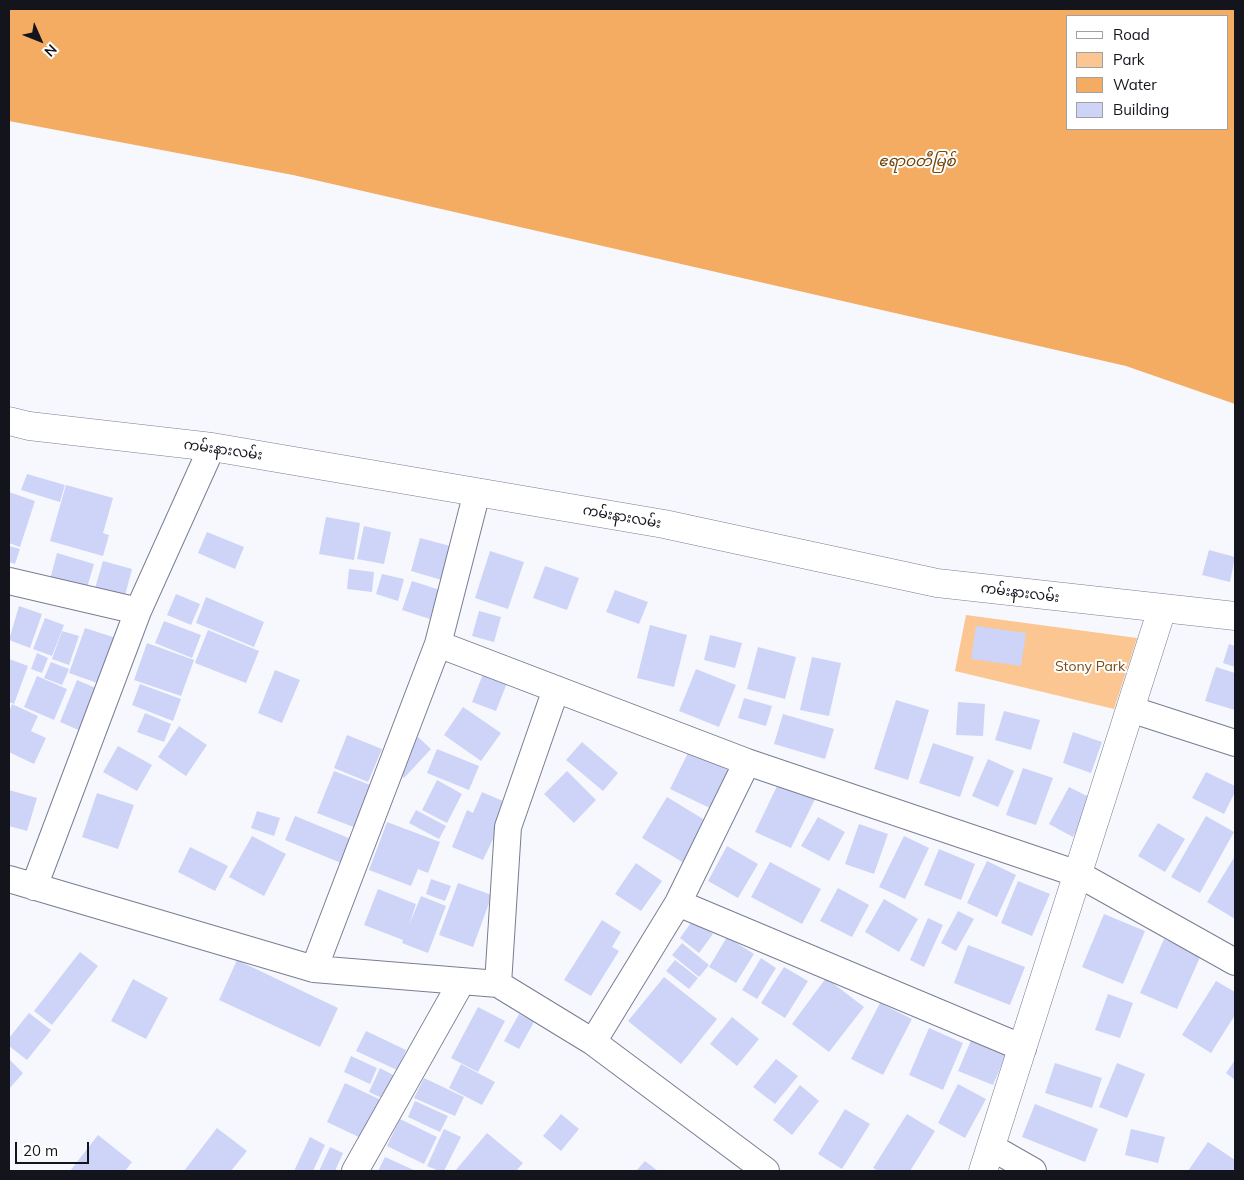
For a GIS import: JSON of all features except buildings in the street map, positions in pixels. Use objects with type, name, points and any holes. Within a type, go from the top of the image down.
[{"type":"street","name":"ကမ်းနားလမ်း","points":[[9,421],[29,426],[212,447],[664,524],[937,583],[1235,616]]},
{"type":"street","points":[[34,888],[138,611],[212,447]]},
{"type":"street","points":[[314,968],[438,644],[476,492]]},
{"type":"street","points":[[9,581],[138,611]]},
{"type":"street","points":[[1033,1171],[987,1159],[1162,609]]},
{"type":"street","points":[[438,644],[747,762],[1078,874],[1235,962]]},
{"type":"street","points":[[498,984],[508,827],[556,689]]},
{"type":"street","points":[[1130,709],[1235,743]]},
{"type":"street","points":[[593,1042],[678,903],[747,762]]},
{"type":"street","points":[[9,879],[34,888],[314,968],[498,984],[593,1042],[766,1171]]},
{"type":"street","points":[[678,903],[1022,1048]]},
{"type":"street","points":[[354,1171],[462,981]]},
{"type":"green space","name":"Stony Park","points":[[966,615],[1137,638],[1114,709],[955,671]]},
{"type":"water","name":"ဧရာဝတီမြစ်","points":[[9,9],[1235,9],[1235,404],[1126,366],[293,175],[9,121]]}]
